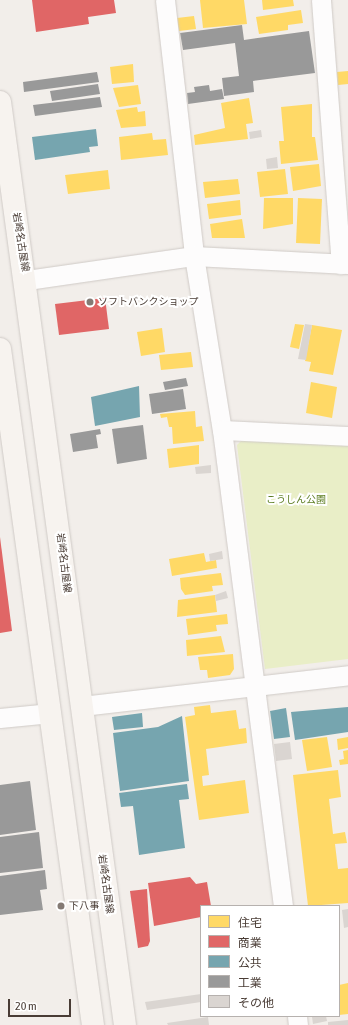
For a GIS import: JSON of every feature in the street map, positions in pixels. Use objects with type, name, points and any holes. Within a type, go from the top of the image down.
[{"type":"main road","name":"岩崎名古屋線","points":[[0,102],[27,280],[82,706],[126,1025]]},
{"type":"main road","points":[[0,349],[93,1025]]},
{"type":"street","points":[[165,0],[194,256],[222,430],[283,905]]},
{"type":"street","points":[[27,280],[194,256],[345,264],[321,0]]},
{"type":"street","points":[[222,430],[348,436]]},
{"type":"street","points":[[82,706],[254,684],[348,675]]},
{"type":"street","points":[[0,718],[51,713]]},
{"type":"green space","name":"こうしん公園","points":[[243,439],[348,445],[348,659],[265,669],[237,445]]},
{"type":"building: 住宅","points":[[200,0],[244,0],[247,24],[203,28]]},
{"type":"building: 住宅","points":[[262,0],[293,0],[294,6],[263,10]]},
{"type":"building: 住宅","points":[[301,10],[303,23],[288,25],[288,30],[259,34],[256,17]]},
{"type":"building: 住宅","points":[[194,16],[196,29],[179,31],[177,18]]},
{"type":"building: 住宅","points":[[133,64],[134,82],[112,84],[110,67]]},
{"type":"building: 住宅","points":[[348,71],[348,84],[338,85],[337,72]]},
{"type":"building: 住宅","points":[[138,85],[141,104],[119,107],[113,88]]},
{"type":"building: 住宅","points":[[249,98],[253,123],[246,124],[248,139],[195,145],[194,135],[225,128],[221,103]]},
{"type":"building: 住宅","points":[[312,104],[312,137],[315,137],[318,160],[281,164],[279,141],[284,141],[281,107]]},
{"type":"building: 住宅","points":[[137,107],[138,112],[145,111],[146,126],[121,128],[116,110]]},
{"type":"building: 住宅","points":[[152,133],[153,140],[166,139],[168,155],[121,160],[119,137]]},
{"type":"building: 住宅","points":[[319,164],[321,186],[293,191],[290,167]]},
{"type":"building: 住宅","points":[[285,169],[288,194],[260,197],[257,172]]},
{"type":"building: 住宅","points":[[108,170],[110,189],[68,194],[65,175]]},
{"type":"building: 住宅","points":[[238,179],[240,194],[205,198],[203,182]]},
{"type":"building: 住宅","points":[[264,198],[293,198],[293,224],[263,229]]},
{"type":"building: 住宅","points":[[298,198],[322,199],[320,244],[296,243]]},
{"type":"building: 住宅","points":[[240,200],[241,215],[209,219],[207,204]]},
{"type":"building: 住宅","points":[[242,219],[245,238],[212,238],[210,224]]},
{"type":"building: 住宅","points":[[295,324],[304,325],[299,349],[290,347]]},
{"type":"building: 住宅","points":[[312,325],[342,330],[333,375],[309,371],[311,362],[305,361]]},
{"type":"building: 住宅","points":[[162,328],[165,352],[141,356],[137,332]]},
{"type":"building: 住宅","points":[[191,352],[193,367],[161,370],[159,355]]},
{"type":"building: 住宅","points":[[311,382],[337,387],[332,418],[306,413]]},
{"type":"building: 住宅","points":[[195,411],[196,427],[202,426],[204,441],[173,444],[172,427],[169,427],[167,417],[161,418],[160,414]]},
{"type":"building: 住宅","points":[[199,445],[199,464],[169,468],[167,449]]},
{"type":"building: 住宅","points":[[204,553],[206,562],[216,560],[217,568],[172,576],[169,559]]},
{"type":"building: 住宅","points":[[221,573],[223,585],[212,586],[213,591],[185,595],[181,589],[180,578]]},
{"type":"building: 住宅","points":[[215,595],[217,612],[177,617],[178,600]]},
{"type":"building: 住宅","points":[[227,614],[228,624],[216,625],[217,631],[188,635],[186,619]]},
{"type":"building: 住宅","points":[[221,636],[225,652],[187,656],[186,640]]},
{"type":"building: 住宅","points":[[233,654],[234,669],[230,675],[208,678],[207,670],[200,670],[198,657]]},
{"type":"building: 住宅","points":[[210,705],[211,713],[236,710],[239,729],[246,728],[247,743],[206,749],[209,775],[202,776],[203,786],[245,780],[249,813],[199,820],[185,717],[195,715],[194,707]]},
{"type":"building: 住宅","points":[[327,737],[332,767],[307,771],[302,740]]},
{"type":"building: 住宅","points":[[348,737],[348,748],[338,750],[337,739]]},
{"type":"building: 住宅","points":[[348,750],[348,764],[340,765],[339,760],[344,759],[343,751]]},
{"type":"building: 住宅","points":[[338,770],[341,797],[329,799],[333,834],[345,832],[347,843],[335,844],[338,869],[348,868],[348,903],[308,905],[293,775]]},
{"type":"building: 住宅","points":[[348,983],[348,1014],[340,1015],[340,985]]},
{"type":"building: 商業","points":[[32,0],[114,0],[116,13],[88,17],[89,24],[36,32]]},
{"type":"building: 商業","points":[[105,298],[109,329],[59,335],[55,304]]},
{"type":"building: 商業","points":[[0,537],[12,631],[0,633]]},
{"type":"building: 商業","points":[[190,877],[196,884],[207,882],[211,905],[200,905],[200,917],[154,926],[148,883]]},
{"type":"building: 商業","points":[[147,889],[150,941],[148,946],[138,948],[130,891]]},
{"type":"building: 公共","points":[[96,129],[98,146],[89,147],[90,152],[35,160],[32,137]]},
{"type":"building: 公共","points":[[139,386],[140,417],[95,426],[91,397]]},
{"type":"building: 公共","points":[[348,707],[348,732],[295,740],[291,712]]},
{"type":"building: 公共","points":[[286,708],[290,737],[274,739],[270,711]]},
{"type":"building: 公共","points":[[142,713],[143,727],[114,730],[112,717]]},
{"type":"building: 公共","points":[[182,716],[189,781],[120,791],[113,733],[158,727]]},
{"type":"building: 公共","points":[[187,784],[189,799],[179,800],[185,848],[139,855],[133,806],[121,807],[119,793]]},
{"type":"building: 工業","points":[[242,25],[244,40],[309,31],[315,73],[253,81],[254,92],[224,96],[222,78],[239,76],[235,43],[183,50],[180,33]]},
{"type":"building: 工業","points":[[97,72],[99,82],[24,92],[23,82]]},
{"type":"building: 工業","points":[[98,84],[100,94],[52,101],[50,91]]},
{"type":"building: 工業","points":[[209,85],[210,91],[222,89],[224,99],[188,104],[187,93],[195,92],[194,87]]},
{"type":"building: 工業","points":[[100,97],[102,107],[35,116],[33,105]]},
{"type":"building: 工業","points":[[186,378],[188,386],[165,390],[163,382]]},
{"type":"building: 工業","points":[[183,389],[186,409],[152,414],[149,394]]},
{"type":"building: 工業","points":[[143,425],[147,459],[117,464],[112,429]]},
{"type":"building: 工業","points":[[100,429],[101,434],[96,435],[98,448],[73,452],[70,434]]},
{"type":"building: 工業","points":[[30,781],[36,830],[0,835],[0,785]]},
{"type":"building: 工業","points":[[39,832],[43,868],[0,873],[0,837]]},
{"type":"building: 工業","points":[[45,870],[47,889],[40,890],[43,910],[0,915],[0,876]]},
{"type":"building: その他","points":[[261,130],[262,137],[250,139],[249,132]]},
{"type":"building: その他","points":[[277,157],[278,168],[267,169],[266,159]]},
{"type":"building: その他","points":[[305,324],[312,325],[306,360],[298,359]]},
{"type":"building: その他","points":[[211,465],[211,473],[196,474],[195,467]]},
{"type":"building: その他","points":[[222,551],[223,559],[210,561],[209,554]]},
{"type":"building: その他","points":[[226,591],[228,598],[216,601],[215,595]]},
{"type":"building: その他","points":[[290,742],[292,759],[276,761],[274,744]]},
{"type":"building: その他","points":[[348,909],[348,927],[344,928],[342,910]]},
{"type":"building: その他","points":[[200,994],[200,1002],[147,1010],[145,1002]]},
{"type":"building: その他","points":[[208,1017],[209,1025],[168,1025],[167,1023]]},
{"type":"building: その他","points":[[312,1017],[326,1017],[327,1021],[313,1024]]},
{"type":"building: その他","points":[[348,1020],[348,1025],[328,1025],[328,1022]]},
{"type":"place","name":"ソフトバンクショップ","points":[[90,302]]},
{"type":"place","name":"下八事","points":[[61,906]]}]
